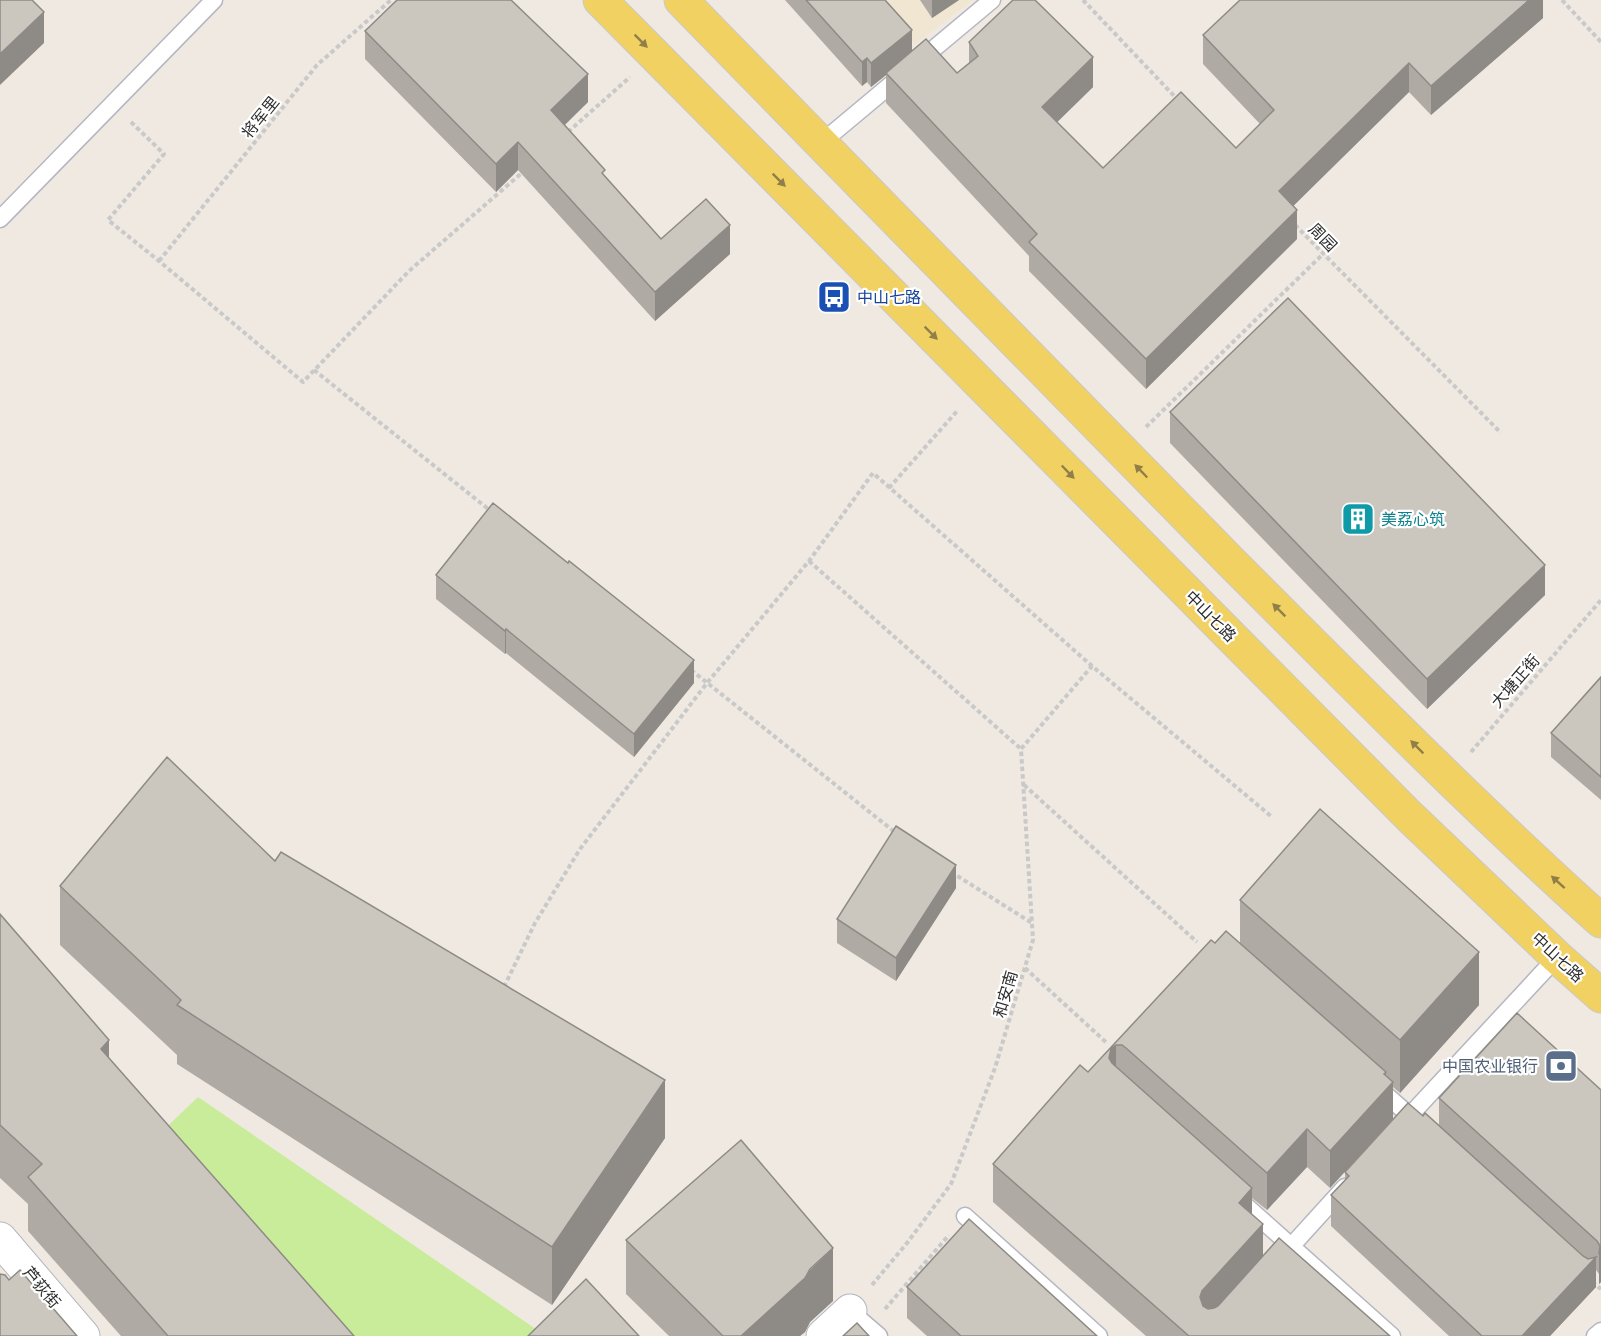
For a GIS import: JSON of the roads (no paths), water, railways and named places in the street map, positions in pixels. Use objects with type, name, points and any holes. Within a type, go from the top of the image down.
[{"type":"main road","name":"中山七路","points":[[600,0],[1400,807],[1601,996]]},
{"type":"main road","points":[[681,0],[1318,649],[1448,778],[1601,921]]},
{"type":"street","name":"芦荻街","points":[[0,1239],[18,1280],[83,1336]]},
{"type":"street","points":[[823,1336],[866,1325]]},
{"type":"lane","points":[[0,219],[214,0]]},
{"type":"lane","points":[[821,143],[992,0]]},
{"type":"lane","points":[[1394,1133],[1557,957]]},
{"type":"lane","points":[[1365,1076],[1427,1131]]},
{"type":"lane","points":[[1262,1279],[1355,1176]]},
{"type":"lane","points":[[1222,1185],[1392,1336]]},
{"type":"lane","points":[[965,1216],[1099,1336]]},
{"type":"lane","points":[[1595,1336],[1601,1330]]},
{"type":"place","name":"中山七路","points":[[834,297]]},
{"type":"place","name":"美荔心筑","points":[[1358,519]]},
{"type":"place","name":"中国农业银行","points":[[1561,1066]]}]
